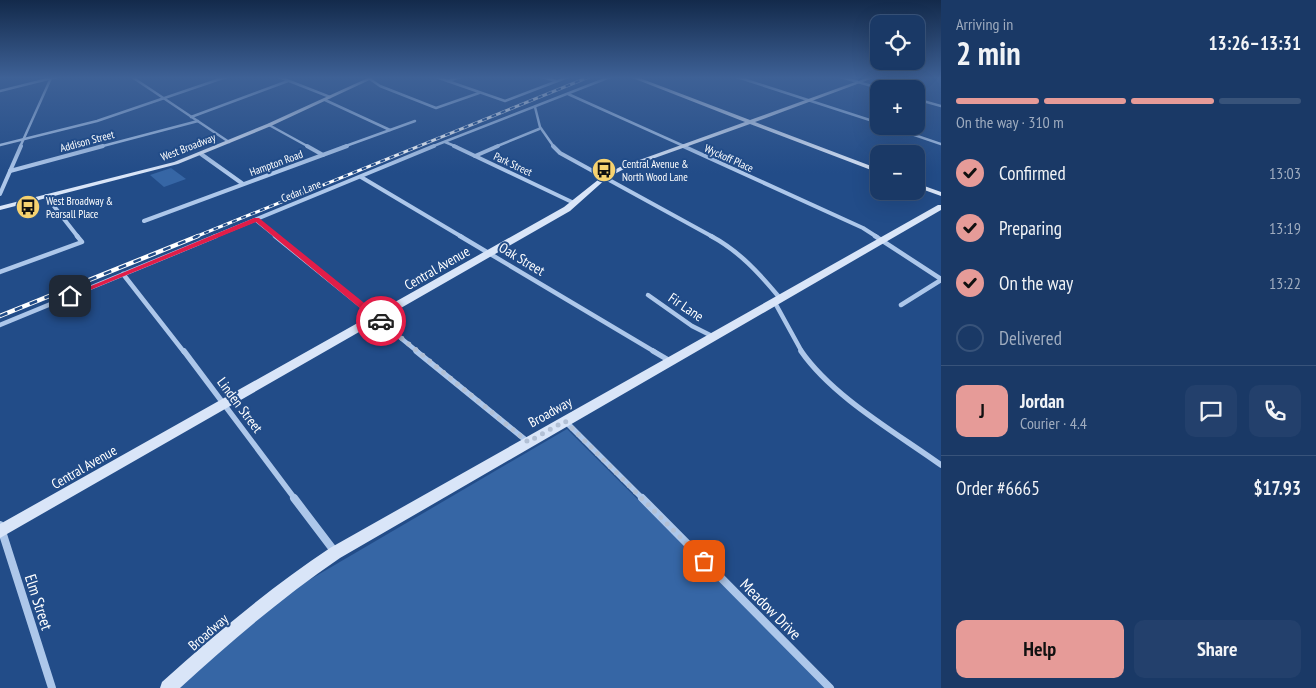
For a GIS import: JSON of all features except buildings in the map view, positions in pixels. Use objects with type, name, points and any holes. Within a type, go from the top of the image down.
[{"type":"street","points":[[0,194],[37,109]]},
{"type":"street","points":[[0,145],[97,121],[133,109]]},
{"type":"street","points":[[179,109],[229,142]]},
{"type":"street","points":[[191,117],[212,109]]},
{"type":"street","name":"West Broadway","points":[[0,208],[149,172],[201,154],[304,109]]},
{"type":"street","points":[[348,109],[390,130]]},
{"type":"street","name":"Cedar Lane","points":[[0,324],[516,113],[530,109]]},
{"type":"street","points":[[534,109],[539,128],[547,140],[560,153],[726,244],[754,267],[776,299],[801,351],[813,368],[852,401],[941,466]]},
{"type":"street","name":"Wyckoff Place","points":[[601,109],[863,228],[941,280]]},
{"type":"street","points":[[716,109],[870,168]]},
{"type":"street","name":"Central Avenue","points":[[1,528],[490,253],[574,203],[605,177],[622,168],[787,109]]},
{"type":"street","points":[[835,109],[870,120]]},
{"type":"street","name":"Hampton Road","points":[[144,221],[415,121]]},
{"type":"street","name":"Addison Street","points":[[10,171],[198,122]]},
{"type":"street","points":[[269,125],[323,155]]},
{"type":"street","points":[[475,156],[539,128]]},
{"type":"street","points":[[914,135],[941,144]]},
{"type":"street","name":"Park Street","points":[[445,142],[574,203]]},
{"type":"street","points":[[201,154],[243,184]]},
{"type":"street","name":"Oak Street","points":[[361,176],[671,361]]},
{"type":"street","points":[[925,188],[941,194]]},
{"type":"street","points":[[0,272],[82,242],[46,196]]},
{"type":"street","name":"Broadway","points":[[168,688],[213,646],[292,581],[335,553],[776,299],[941,207]]},
{"type":"street","points":[[256,220],[528,442]]},
{"type":"street","name":"Linden Street","points":[[123,274],[172,334],[335,553]]},
{"type":"street","points":[[901,305],[941,280]]},
{"type":"street","name":"Fir Lane","points":[[648,295],[692,326],[712,336]]},
{"type":"street","name":"Meadow Drive","points":[[565,421],[830,688]]},
{"type":"street","name":"Elm Street","points":[[1,528],[52,688]]},
{"type":"shaded area","points":[[171,168],[186,179],[164,187],[150,175]]},
{"type":"shaded area","points":[[567,429],[827,688],[177,688],[292,590]]},
{"type":"railway","points":[[195,237],[510,109]]},
{"type":"railway","points":[[0,316],[198,236]]},
{"type":"way so far","points":[[381,321],[528,442],[565,421],[704,561]]},
{"type":"place","name":"Central Avenue & North Wood Lane","points":[[604,170]]},
{"type":"place","name":"West Broadway & Pearsall Place","points":[[28,207]]},
{"type":"route","points":[[70,296],[256,220],[381,321]]}]
